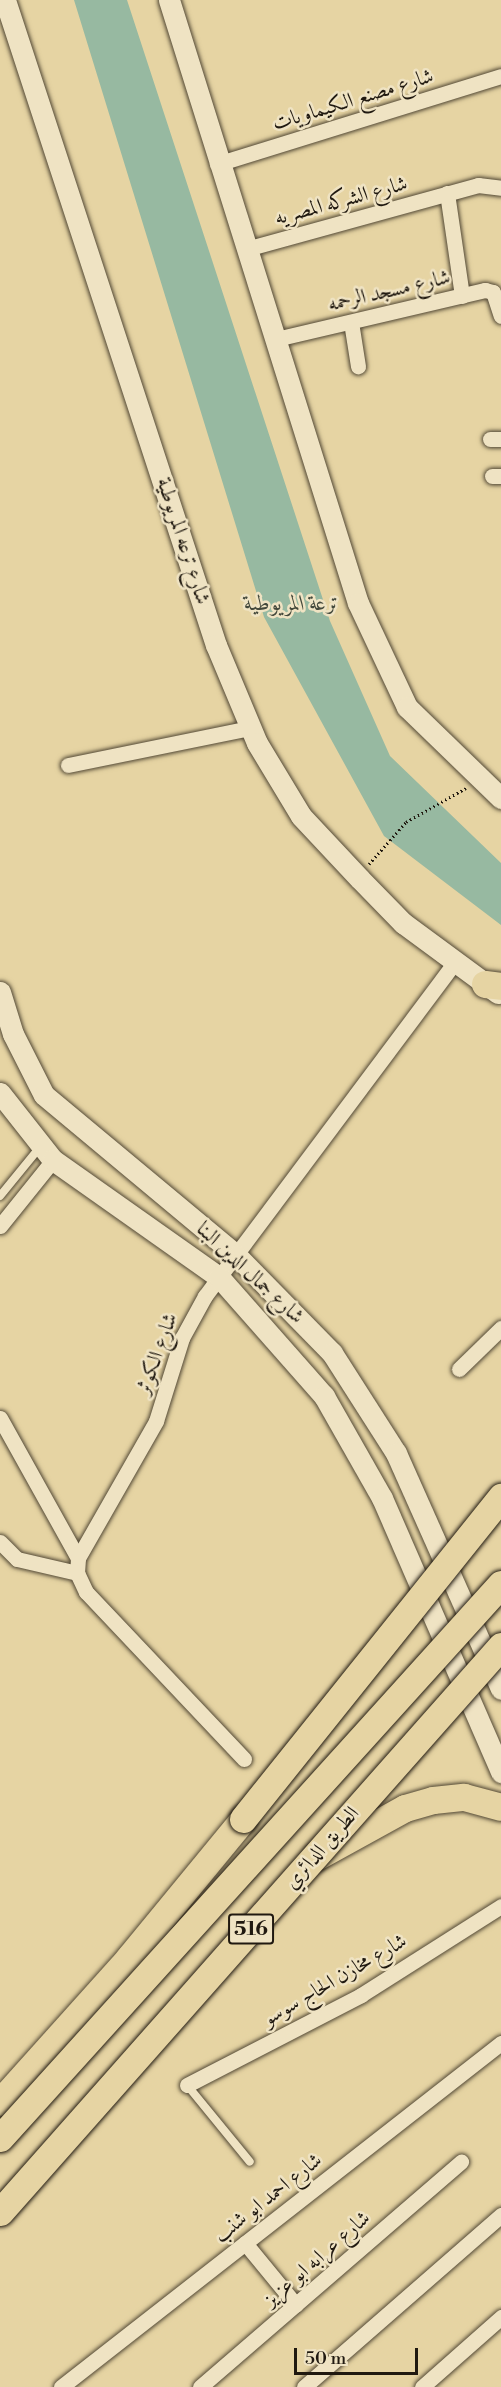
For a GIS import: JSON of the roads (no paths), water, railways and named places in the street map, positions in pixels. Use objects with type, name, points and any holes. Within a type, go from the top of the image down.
[{"type":"highway","points":[[0,2102],[129,1959],[501,1497]]},
{"type":"highway","name":"516","points":[[0,2139],[501,1584]]},
{"type":"highway","name":"الطريق الدائري","points":[[0,2212],[501,1646]]},
{"type":"highway","points":[[314,1858],[405,1808],[433,1800],[464,1797],[501,1807]]},
{"type":"main road","points":[[169,0],[218,164],[276,339],[358,603],[407,707],[481,782],[501,798]]},
{"type":"main road","name":"شارع ترعه المريوطية","points":[[6,3],[216,645],[250,728],[301,816],[403,923],[454,963],[496,988]]},
{"type":"main road","name":"شارع جمال الدين البنا","points":[[0,992],[13,1034],[44,1095],[237,1256],[281,1296],[333,1353],[396,1453],[501,1689]]},
{"type":"main road","name":"شارع جمال الدين البنا","points":[[0,1094],[47,1154],[219,1277],[259,1316],[324,1396],[356,1447],[501,1772]]},
{"type":"main road","points":[[259,1316],[281,1296]]},
{"type":"street","points":[[0,29],[6,3]]},
{"type":"street","name":"شارع مصنع الكيماويات","points":[[218,164],[501,76]]},
{"type":"street","name":"شارع الشركه المصريه","points":[[246,249],[484,184],[501,188]]},
{"type":"street","points":[[447,193],[462,296]]},
{"type":"street","name":"شارع مسجد الرحمه","points":[[276,339],[462,296],[493,292],[498,313]]},
{"type":"street","points":[[351,322],[358,366]]},
{"type":"street","points":[[68,765],[250,728]]},
{"type":"street","name":"شارع الكوثر","points":[[78,1565],[156,1421],[182,1338],[219,1277],[237,1256],[454,963]]},
{"type":"street","points":[[0,1226],[47,1154]]},
{"type":"street","points":[[459,1369],[501,1328]]},
{"type":"street","points":[[0,1418],[78,1565],[86,1592],[244,1759]]},
{"type":"street","points":[[0,1542],[17,1559],[78,1565]]},
{"type":"street","name":"شارع مخازن الحاج سوسو","points":[[187,2085],[361,1995],[501,1906]]},
{"type":"street","name":"شارع احمد ابو شنب","points":[[61,2387],[501,2043]]},
{"type":"street","name":"شارع عرابه ابو عزيز","points":[[200,2387],[461,2162]]},
{"type":"street","points":[[304,2387],[501,2215]]},
{"type":"street","points":[[245,2243],[296,2305]]},
{"type":"street","points":[[422,2387],[501,2317]]},
{"type":"lane","points":[[0,1196],[47,1154]]},
{"type":"lane","points":[[187,2085],[250,2162]]},
{"type":"water","name":"ترعة المريوطية","points":[[74,0],[127,0],[330,621],[390,756],[501,863],[501,925],[384,836],[264,617]]}]
